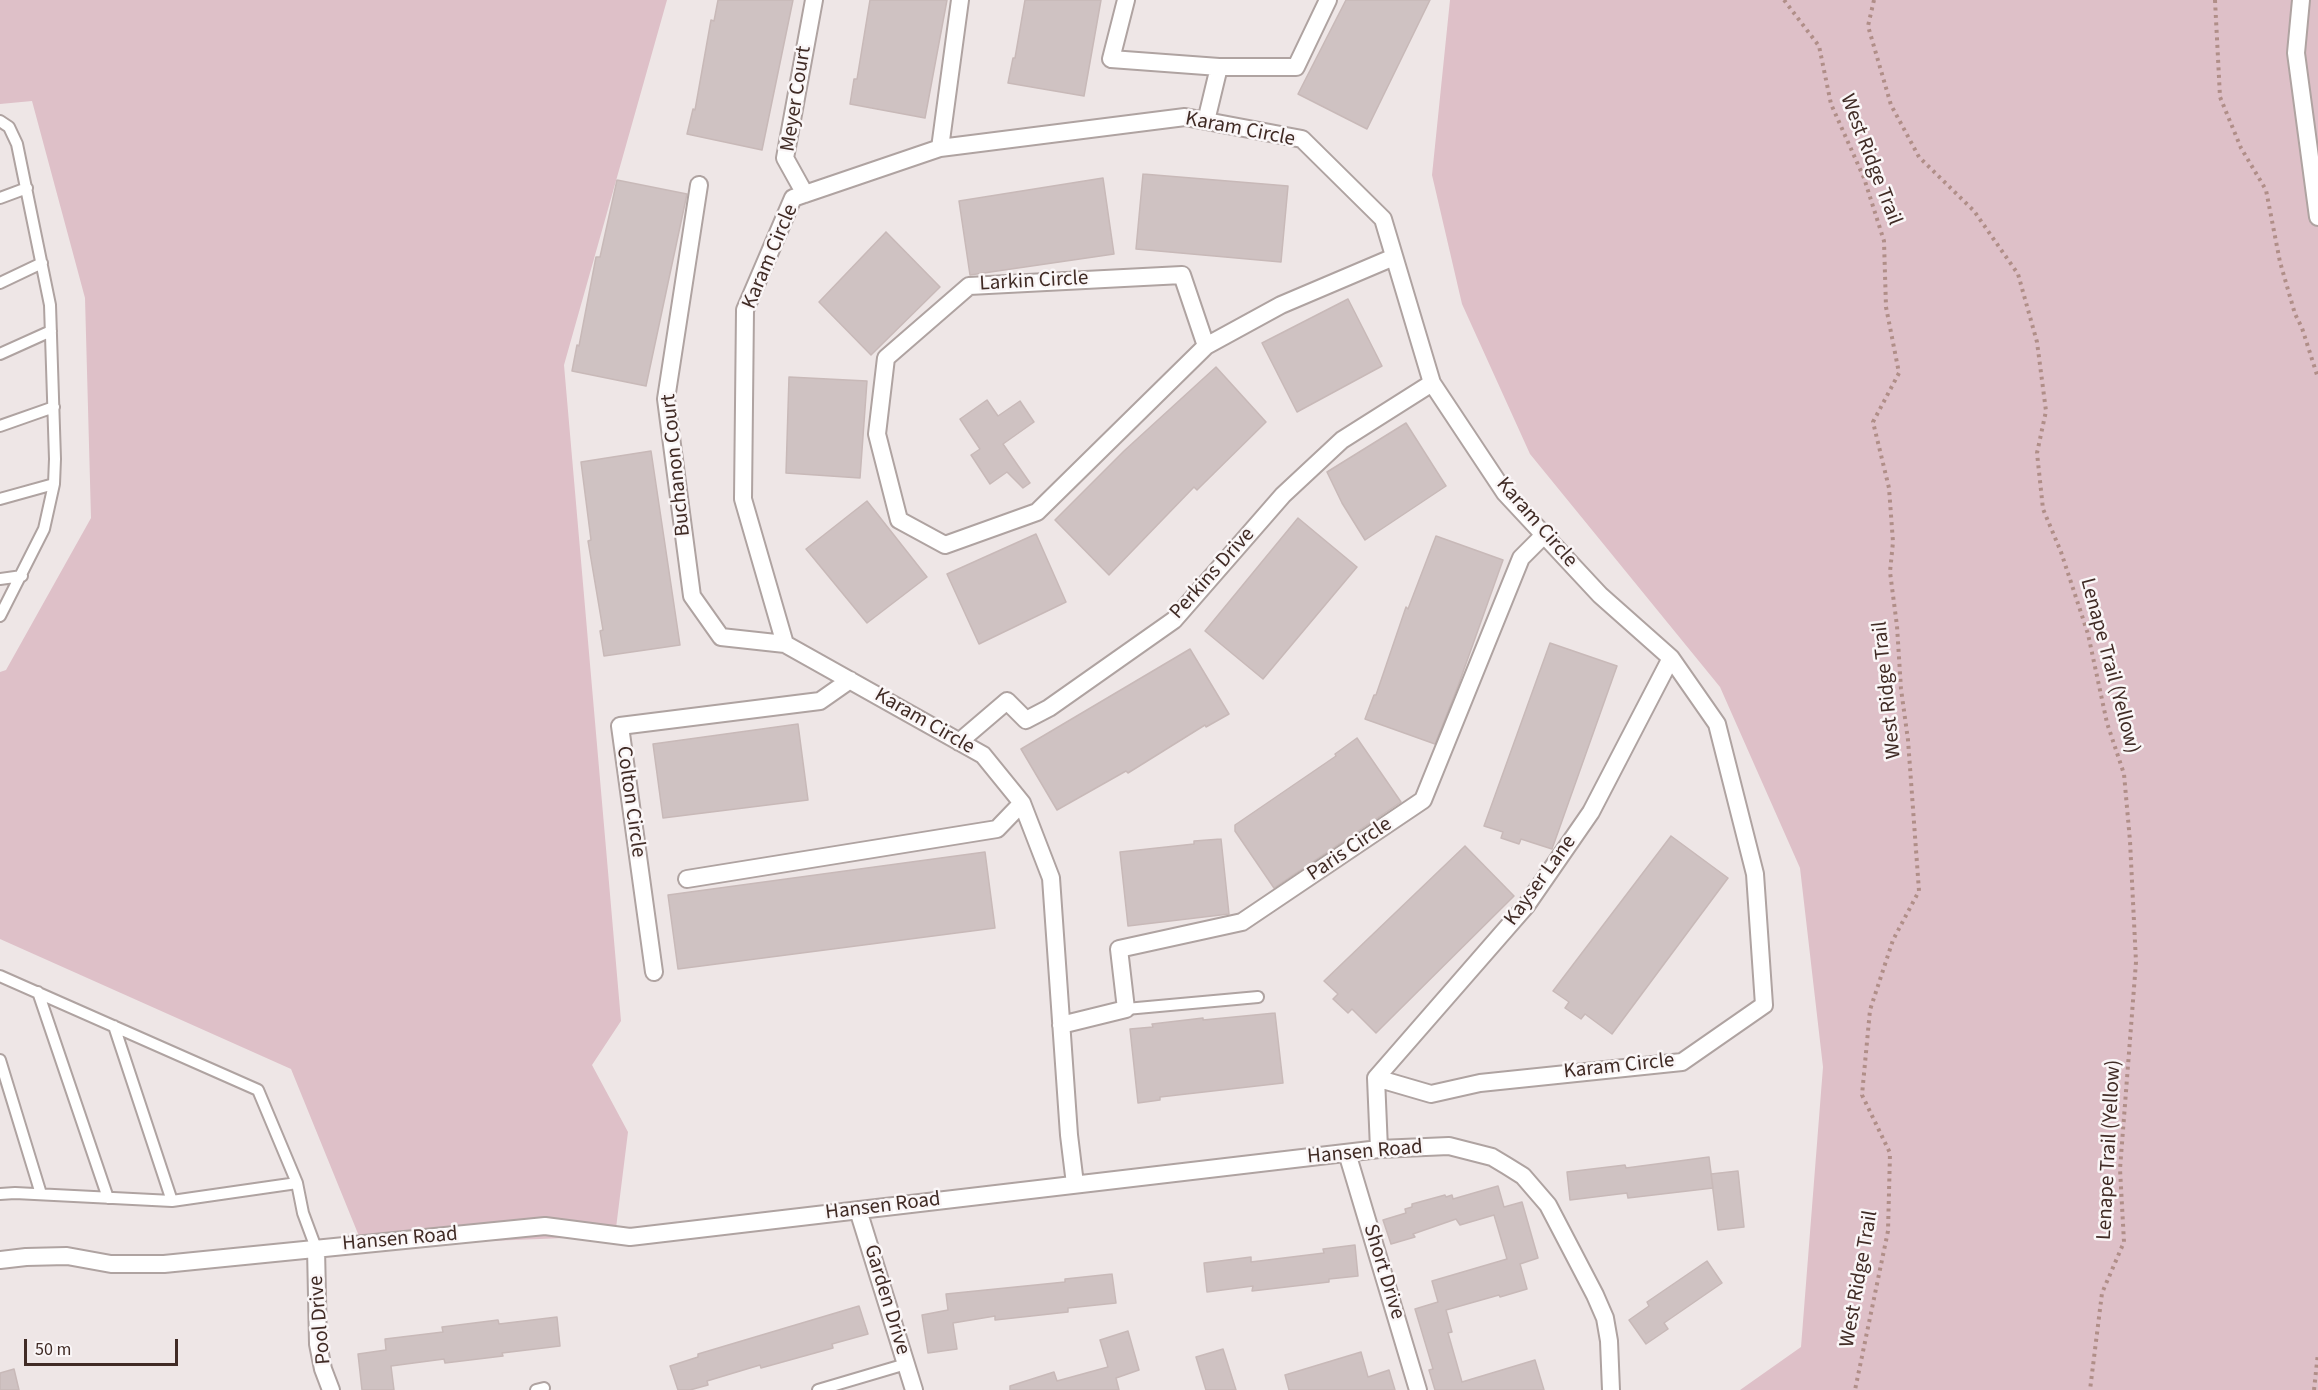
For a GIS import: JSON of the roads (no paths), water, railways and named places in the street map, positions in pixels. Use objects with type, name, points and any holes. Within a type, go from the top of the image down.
[{"type":"street","name":"Meyer Court","points":[[805,194],[785,158],[814,0]]},
{"type":"street","points":[[939,148],[960,0]]},
{"type":"street","points":[[1126,0],[1110,59],[1219,67],[1296,67],[1328,0]]},
{"type":"street","points":[[2301,0],[2296,53],[2318,217]]},
{"type":"street","points":[[1206,121],[1219,67]]},
{"type":"street","name":"Karam Circle","points":[[1075,1184],[1069,1135],[1051,878],[1022,803],[982,755],[785,644],[743,499],[745,310],[793,198],[939,148],[1185,117],[1302,139],[1383,219],[1432,383],[1504,493],[1600,595],[1671,658],[1717,724],[1755,874],[1764,1005],[1682,1062],[1480,1083],[1431,1094],[1376,1078]]},
{"type":"street","name":"Buchanon Court","points":[[699,185],[666,399],[692,596],[721,637],[785,644]]},
{"type":"street","name":"Larkin Circle","points":[[1206,346],[1182,275],[969,286],[886,358],[877,434],[899,520],[945,545],[1037,512],[1206,346],[1281,305],[1394,257]]},
{"type":"street","name":"Perkins Drive","points":[[959,742],[1007,701],[1026,720],[1049,708],[1174,620],[1283,495],[1342,440],[1432,383]]},
{"type":"street","name":"Paris Circle","points":[[1125,1009],[1119,949],[1242,922],[1423,800],[1521,558],[1544,535]]},
{"type":"street","name":"Kayser Lane","points":[[1376,1078],[1526,906],[1591,812],[1671,658]]},
{"type":"street","name":"Colton Circle","points":[[654,972],[620,726],[820,701],[850,680]]},
{"type":"street","points":[[687,879],[997,829],[1022,803]]},
{"type":"street","points":[[1061,1025],[1125,1009]]},
{"type":"street","points":[[1376,1078],[1378,1149]]},
{"type":"street","name":"Hansen Road","points":[[0,1260],[67,1256],[111,1264],[164,1264],[545,1226],[630,1237],[1378,1149],[1449,1146],[1470,1150],[1507,1166],[1534,1188],[1548,1205],[1596,1294],[1602,1310],[1609,1341],[1611,1390]]},
{"type":"street","name":"Short Drive","points":[[1347,1153],[1419,1390]]},
{"type":"street","name":"Garden Drive","points":[[858,1210],[914,1390]]},
{"type":"street","name":"Pool Drive","points":[[316,1248],[318,1344],[323,1369],[331,1390]]},
{"type":"lane","points":[[0,121],[9,127],[17,144],[50,305],[54,407],[54,484],[44,529],[0,616]]},
{"type":"lane","points":[[0,198],[27,188]]},
{"type":"lane","points":[[0,283],[42,263]]},
{"type":"lane","points":[[0,354],[51,331]]},
{"type":"lane","points":[[0,426],[54,407]]},
{"type":"lane","points":[[0,499],[54,484]]},
{"type":"lane","points":[[0,579],[22,576]]},
{"type":"lane","points":[[0,976],[258,1090],[297,1183],[303,1213],[316,1248]]},
{"type":"lane","points":[[38,992],[108,1198]]},
{"type":"lane","points":[[1125,1009],[1258,997]]},
{"type":"lane","points":[[114,1026],[172,1201]]},
{"type":"lane","points":[[0,1060],[41,1194]]},
{"type":"lane","points":[[0,1194],[172,1201],[297,1183]]},
{"type":"lane","points":[[818,1390],[906,1364]]}]
